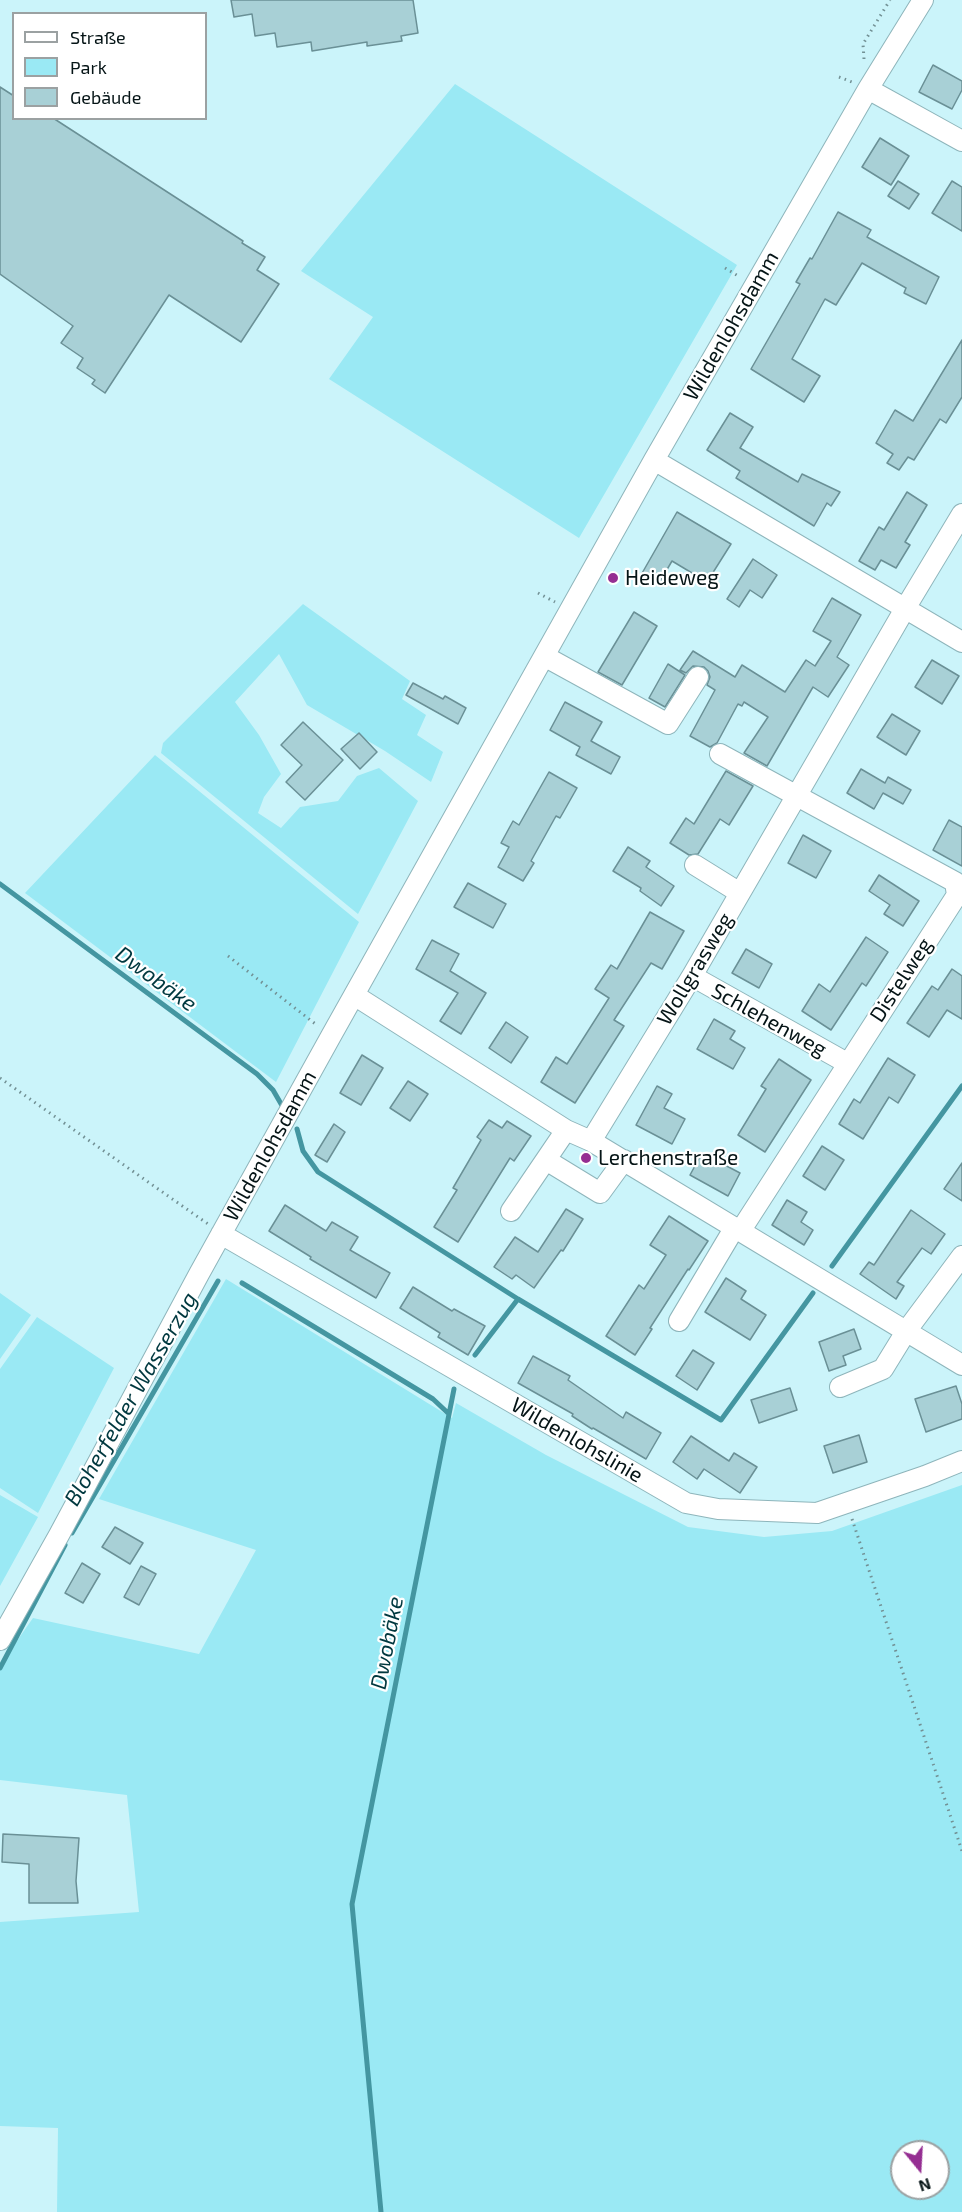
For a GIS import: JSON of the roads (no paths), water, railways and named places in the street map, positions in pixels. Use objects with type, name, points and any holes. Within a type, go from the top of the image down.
[{"type":"street","name":"Wildenlohsdamm","points":[[0,1640],[221,1234],[654,460],[872,81],[923,0]]},
{"type":"street","points":[[872,81],[962,141]]},
{"type":"street","points":[[654,460],[962,642]]},
{"type":"street","name":"Wollgrasweg","points":[[591,1141],[692,976],[962,514]]},
{"type":"street","points":[[544,656],[668,724],[698,677]]},
{"type":"street","points":[[720,754],[797,795]]},
{"type":"street","name":"Distelweg","points":[[738,1228],[957,894],[955,882],[797,795]]},
{"type":"street","points":[[695,865],[740,892]]},
{"type":"street","name":"Schlehenweg","points":[[692,976],[847,1063]]},
{"type":"street","points":[[354,996],[566,1130],[624,1160],[962,1365]]},
{"type":"street","points":[[511,1211],[566,1130]]},
{"type":"street","points":[[546,1160],[600,1194],[624,1160]]},
{"type":"street","points":[[679,1321],[738,1228]]},
{"type":"street","name":"Wildenlohslinie","points":[[221,1234],[686,1503],[718,1509],[817,1513],[962,1461]]},
{"type":"street","points":[[840,1387],[883,1369],[907,1330],[962,1256]]},
{"type":"waterway","name":"Dwobäke","points":[[0,884],[257,1074],[273,1090],[284,1109]]},
{"type":"waterway","points":[[832,1266],[962,1086]]},
{"type":"waterway","name":"Dwobäke","points":[[297,1129],[303,1151],[318,1172],[518,1299],[475,1355]]},
{"type":"waterway","name":"Bloherfelder Wasserzug","points":[[72,1533],[218,1281]]},
{"type":"waterway","points":[[242,1283],[433,1399],[449,1414]]},
{"type":"waterway","points":[[518,1299],[721,1420],[813,1293]]},
{"type":"waterway","name":"Dwobäke","points":[[381,2212],[352,1904],[454,1389]]},
{"type":"waterway","name":"Bloherfelder Wasserzug","points":[[0,1668],[65,1545]]},
{"type":"place","name":"Heideweg","points":[[613,578]]},
{"type":"place","name":"Lerchenstraße","points":[[586,1158]]}]
